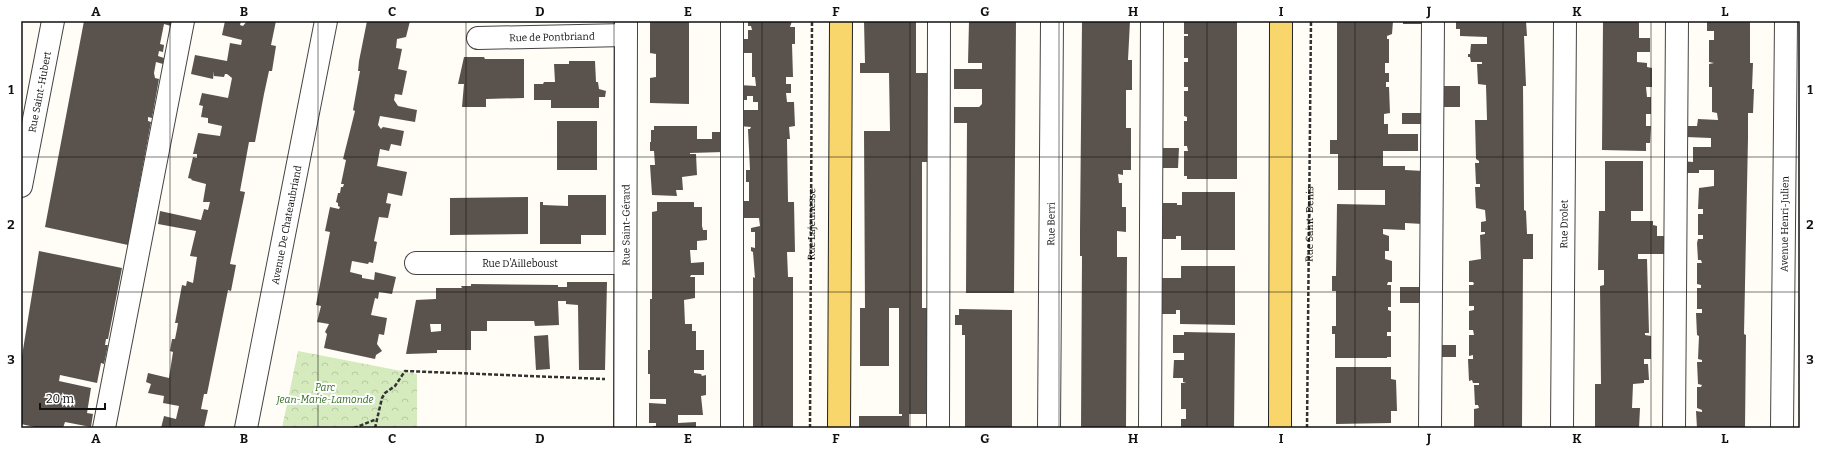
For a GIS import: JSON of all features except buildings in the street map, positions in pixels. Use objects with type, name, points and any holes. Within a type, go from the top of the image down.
[{"type":"main road","points":[[839,428],[841,21]]},
{"type":"main road","points":[[1280,428],[1281,21]]},
{"type":"street","name":"Rue Saint-Hubert","points":[[21,186],[53,21]]},
{"type":"street","points":[[104,428],[183,21]]},
{"type":"street","name":"Avenue De Chateaubriand","points":[[246,428],[326,21]]},
{"type":"street","points":[[732,21],[732,428]]},
{"type":"street","points":[[938,428],[939,21]]},
{"type":"street","name":"Rue Berri","points":[[1050,428],[1052,21]]},
{"type":"street","points":[[1150,428],[1152,21]]},
{"type":"street","points":[[1430,428],[1433,21]]},
{"type":"street","name":"Rue Drolet","points":[[1562,428],[1565,21]]},
{"type":"street","points":[[1674,428],[1677,21]]},
{"type":"street","name":"Avenue Henri-Julien","points":[[1782,428],[1786,21]]},
{"type":"street","name":"Rue de Pontbriand","points":[[478,38],[626,28]]},
{"type":"street","name":"Rue Saint-Gérard","points":[[625,428],[626,28]]},
{"type":"street","name":"Rue D'Ailleboust","points":[[416,263],[625,263]]},
{"type":"path","name":"Rue Lajeunesse","points":[[810,428],[812,21]]},
{"type":"path","name":"Rue Saint-Denis","points":[[1308,428],[1311,21]]},
{"type":"path","points":[[375,428],[385,393],[394,386],[405,371],[611,379]]},
{"type":"path","points":[[354,428],[377,419]]},
{"type":"green space","name":"Parc Jean-Marie-Lamonde","points":[[298,351],[417,374],[417,428],[282,428]]}]
